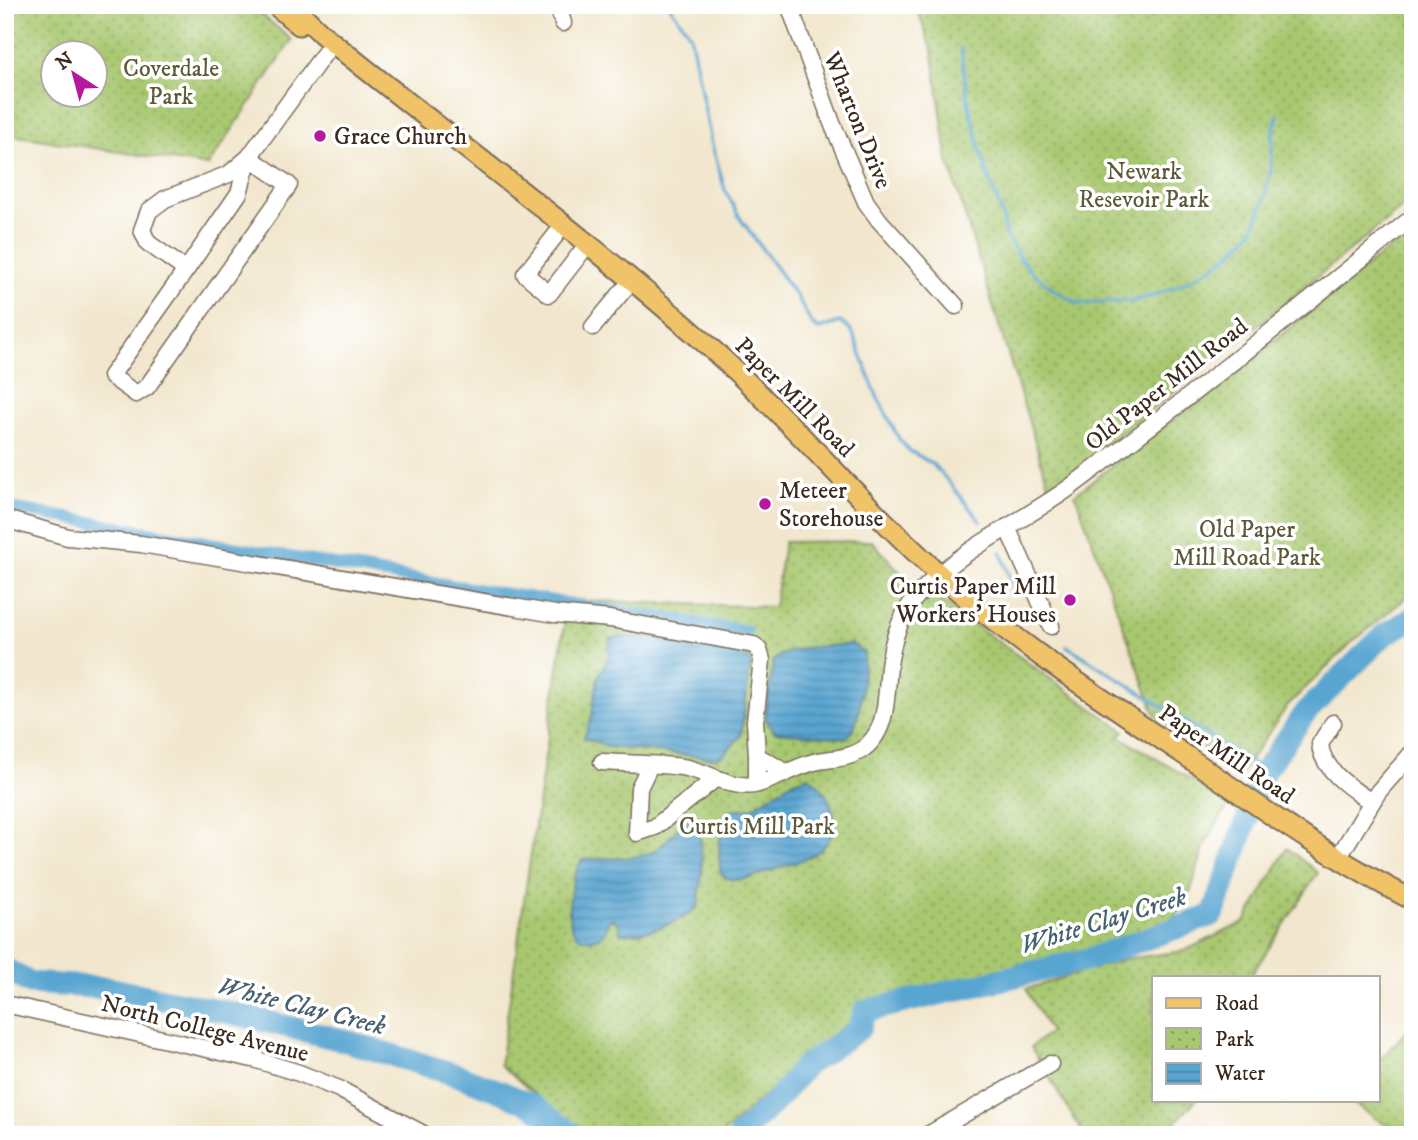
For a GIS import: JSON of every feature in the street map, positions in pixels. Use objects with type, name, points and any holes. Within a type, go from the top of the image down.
[{"type":"main road","name":"Paper Mill Road","points":[[275,5],[307,32],[327,38]]},
{"type":"main road","name":"Paper Mill Road","points":[[292,5],[327,38],[631,281],[731,366],[938,573],[1033,651],[1296,831],[1413,900]]},
{"type":"street","points":[[558,5],[563,23]]},
{"type":"street","name":"Wharton Drive","points":[[789,5],[832,123],[866,202],[956,306]]},
{"type":"street","points":[[249,158],[289,185],[147,387],[136,394],[111,376],[239,193],[249,158],[327,38]]},
{"type":"street","points":[[186,270],[148,243],[142,230],[149,211],[165,199],[229,174],[249,158]]},
{"type":"street","name":"Old Paper Mill Road","points":[[786,772],[816,762],[849,757],[873,740],[881,726],[890,659],[898,626],[909,607],[938,573],[1078,481],[1291,317],[1413,216]]},
{"type":"street","points":[[563,226],[525,274],[549,293],[587,246]]},
{"type":"street","points":[[593,327],[631,281]]},
{"type":"street","points":[[5,519],[68,537],[141,544],[555,614],[610,619],[754,645],[762,660],[755,720],[757,784]]},
{"type":"street","points":[[1007,527],[1051,626]]},
{"type":"street","points":[[1332,723],[1320,744],[1324,758],[1344,781],[1371,802]]},
{"type":"street","points":[[1338,858],[1371,802],[1413,752]]},
{"type":"street","points":[[757,755],[786,772]]},
{"type":"street","points":[[602,762],[701,771],[715,779],[753,785],[786,772]]},
{"type":"street","points":[[650,765],[639,788],[637,833],[655,827],[715,779]]},
{"type":"street","name":"North College Avenue","points":[[5,1004],[120,1028],[289,1070],[339,1089],[425,1135]]},
{"type":"street","points":[[928,1135],[1050,1064]]},
{"type":"green space","name":"Coverdale Park","points":[[5,5],[250,5],[292,40],[208,166],[5,134]]},
{"type":"green space","name":"Newark Resevoir Park","points":[[916,5],[1413,5],[1413,199],[1050,490],[947,157],[933,54]]},
{"type":"green space","name":"Old Paper Mill Road Park","points":[[1413,229],[1413,592],[1350,644],[1289,704],[1240,774],[1156,716],[1075,494],[1222,383]]},
{"type":"green space","name":"Curtis Mill Park","points":[[872,541],[899,571],[1124,731],[1119,736],[1230,803],[1205,844],[1186,906],[1143,943],[925,995],[838,1030],[722,1135],[584,1135],[500,1065],[568,600],[774,607],[784,542]]},
{"type":"green space","points":[[1287,848],[1318,873],[1251,976],[1152,976],[1152,1102],[1194,1102],[1164,1135],[1084,1135],[1031,1047],[1050,1032],[1026,989],[1125,959],[1184,951],[1245,922]]},
{"type":"green space","points":[[1413,1024],[1413,1135],[1400,1135],[1352,1102],[1380,1102],[1380,1060]]},
{"type":"water","points":[[618,637],[702,643],[748,658],[751,663],[741,736],[723,755],[714,758],[610,747],[584,738],[592,716],[598,677],[608,659],[610,639]]},
{"type":"water","points":[[852,644],[864,653],[862,685],[856,722],[846,738],[775,732],[767,722],[765,714],[774,660],[791,651]]},
{"type":"water","points":[[809,776],[825,793],[834,814],[832,834],[826,844],[807,858],[756,876],[735,880],[724,876],[721,873],[719,849],[723,824],[729,810],[752,808],[794,781]]},
{"type":"water","points":[[691,818],[697,818],[700,825],[702,872],[698,907],[681,919],[651,930],[620,933],[619,924],[612,918],[604,935],[588,939],[578,936],[572,927],[569,914],[573,884],[582,860],[647,854],[659,847]]},
{"type":"waterway","points":[[669,5],[690,34],[711,141],[725,190],[740,218],[797,297],[812,324],[819,329],[840,322],[852,331],[876,394],[899,439],[910,451],[931,463],[942,474],[981,522]]},
{"type":"waterway","points":[[961,49],[968,102],[985,167],[1002,214],[1005,234],[1033,273],[1057,292],[1078,303],[1133,301],[1158,294],[1213,267],[1235,250],[1253,230],[1263,204],[1271,170],[1273,131],[1278,115]]},
{"type":"waterway","points":[[5,507],[449,585],[747,631]]},
{"type":"waterway","points":[[1001,552],[1014,591]]},
{"type":"waterway","name":"White Clay Creek","points":[[740,1135],[782,1094],[805,1066],[859,1029],[865,1011],[1089,959],[1213,915],[1264,771],[1307,711],[1384,635],[1413,618]]},
{"type":"waterway","points":[[1067,646],[1264,771]]},
{"type":"waterway","name":"White Clay Creek","points":[[5,969],[30,983],[107,988],[232,1013],[346,1041],[457,1075],[504,1093],[534,1106],[573,1135]]},
{"type":"place","name":"Grace Church","points":[[320,136]]},
{"type":"place","name":"Meteer Storehouse","points":[[765,504]]},
{"type":"place","name":"Curtis Paper Mill Workers' Houses","points":[[1070,600]]}]
